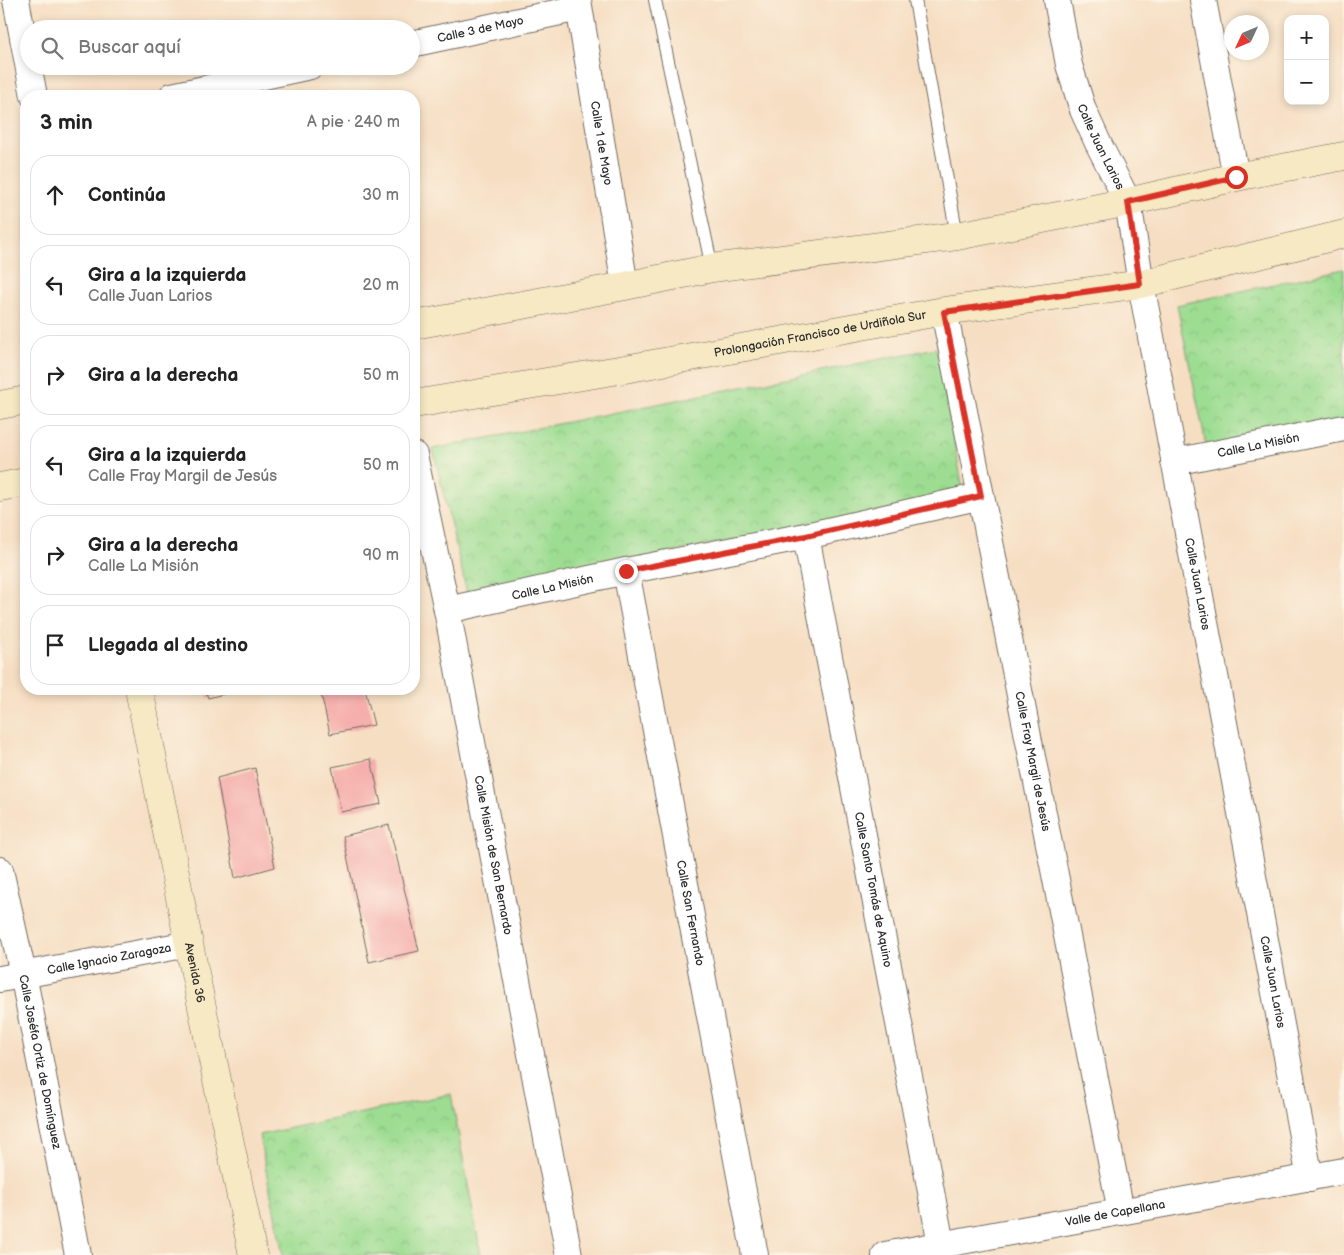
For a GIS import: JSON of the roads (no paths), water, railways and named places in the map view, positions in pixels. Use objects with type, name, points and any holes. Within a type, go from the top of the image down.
[{"type":"main road","points":[[420,324],[712,268],[957,236],[1344,156]]},
{"type":"main road","name":"Prolongación Francisco de Urdiñola Sur","points":[[420,403],[625,369],[944,312],[1140,284],[1344,234]]},
{"type":"main road","points":[[0,405],[20,401]]},
{"type":"main road","points":[[0,488],[20,483]]},
{"type":"main road","name":"Avenida 36","points":[[140,695],[253,1255]]},
{"type":"street","points":[[16,0],[20,21]]},
{"type":"street","name":"Calle Juan Larios","points":[[1057,0],[1070,65],[1084,110],[1098,143],[1128,202],[1140,284],[1310,1178]]},
{"type":"street","points":[[1203,0],[1236,177]]},
{"type":"street","name":"Calle 3 de Mayo","points":[[420,42],[579,4]]},
{"type":"street","name":"Calle 1 de Mayo","points":[[579,4],[625,286]]},
{"type":"street","points":[[30,75],[33,90]]},
{"type":"street","points":[[200,90],[269,75]]},
{"type":"street","name":"Calle Fray Margil de Jesús","points":[[944,312],[1121,1212]]},
{"type":"street","name":"Calle La Misión","points":[[1174,462],[1344,428]]},
{"type":"street","name":"Calle Misión de San Bernardo","points":[[420,483],[447,610],[569,1255]]},
{"type":"street","name":"Calle La Misión","points":[[447,610],[626,571],[806,536],[981,496]]},
{"type":"street","name":"Calle Santo Tomás de Aquino","points":[[806,536],[941,1244]]},
{"type":"street","name":"Calle San Fernando","points":[[626,571],[755,1255]]},
{"type":"street","name":"Calle Joséfa Ortiz de Domínguez","points":[[0,870],[11,976],[78,1255]]},
{"type":"street","name":"Calle Ignacio Zaragoza","points":[[11,976],[189,944]]},
{"type":"street","name":"Valle de Capellana","points":[[885,1255],[1344,1171]]},
{"type":"lane","points":[[655,0],[712,268]]},
{"type":"lane","points":[[915,0],[957,236]]}]
